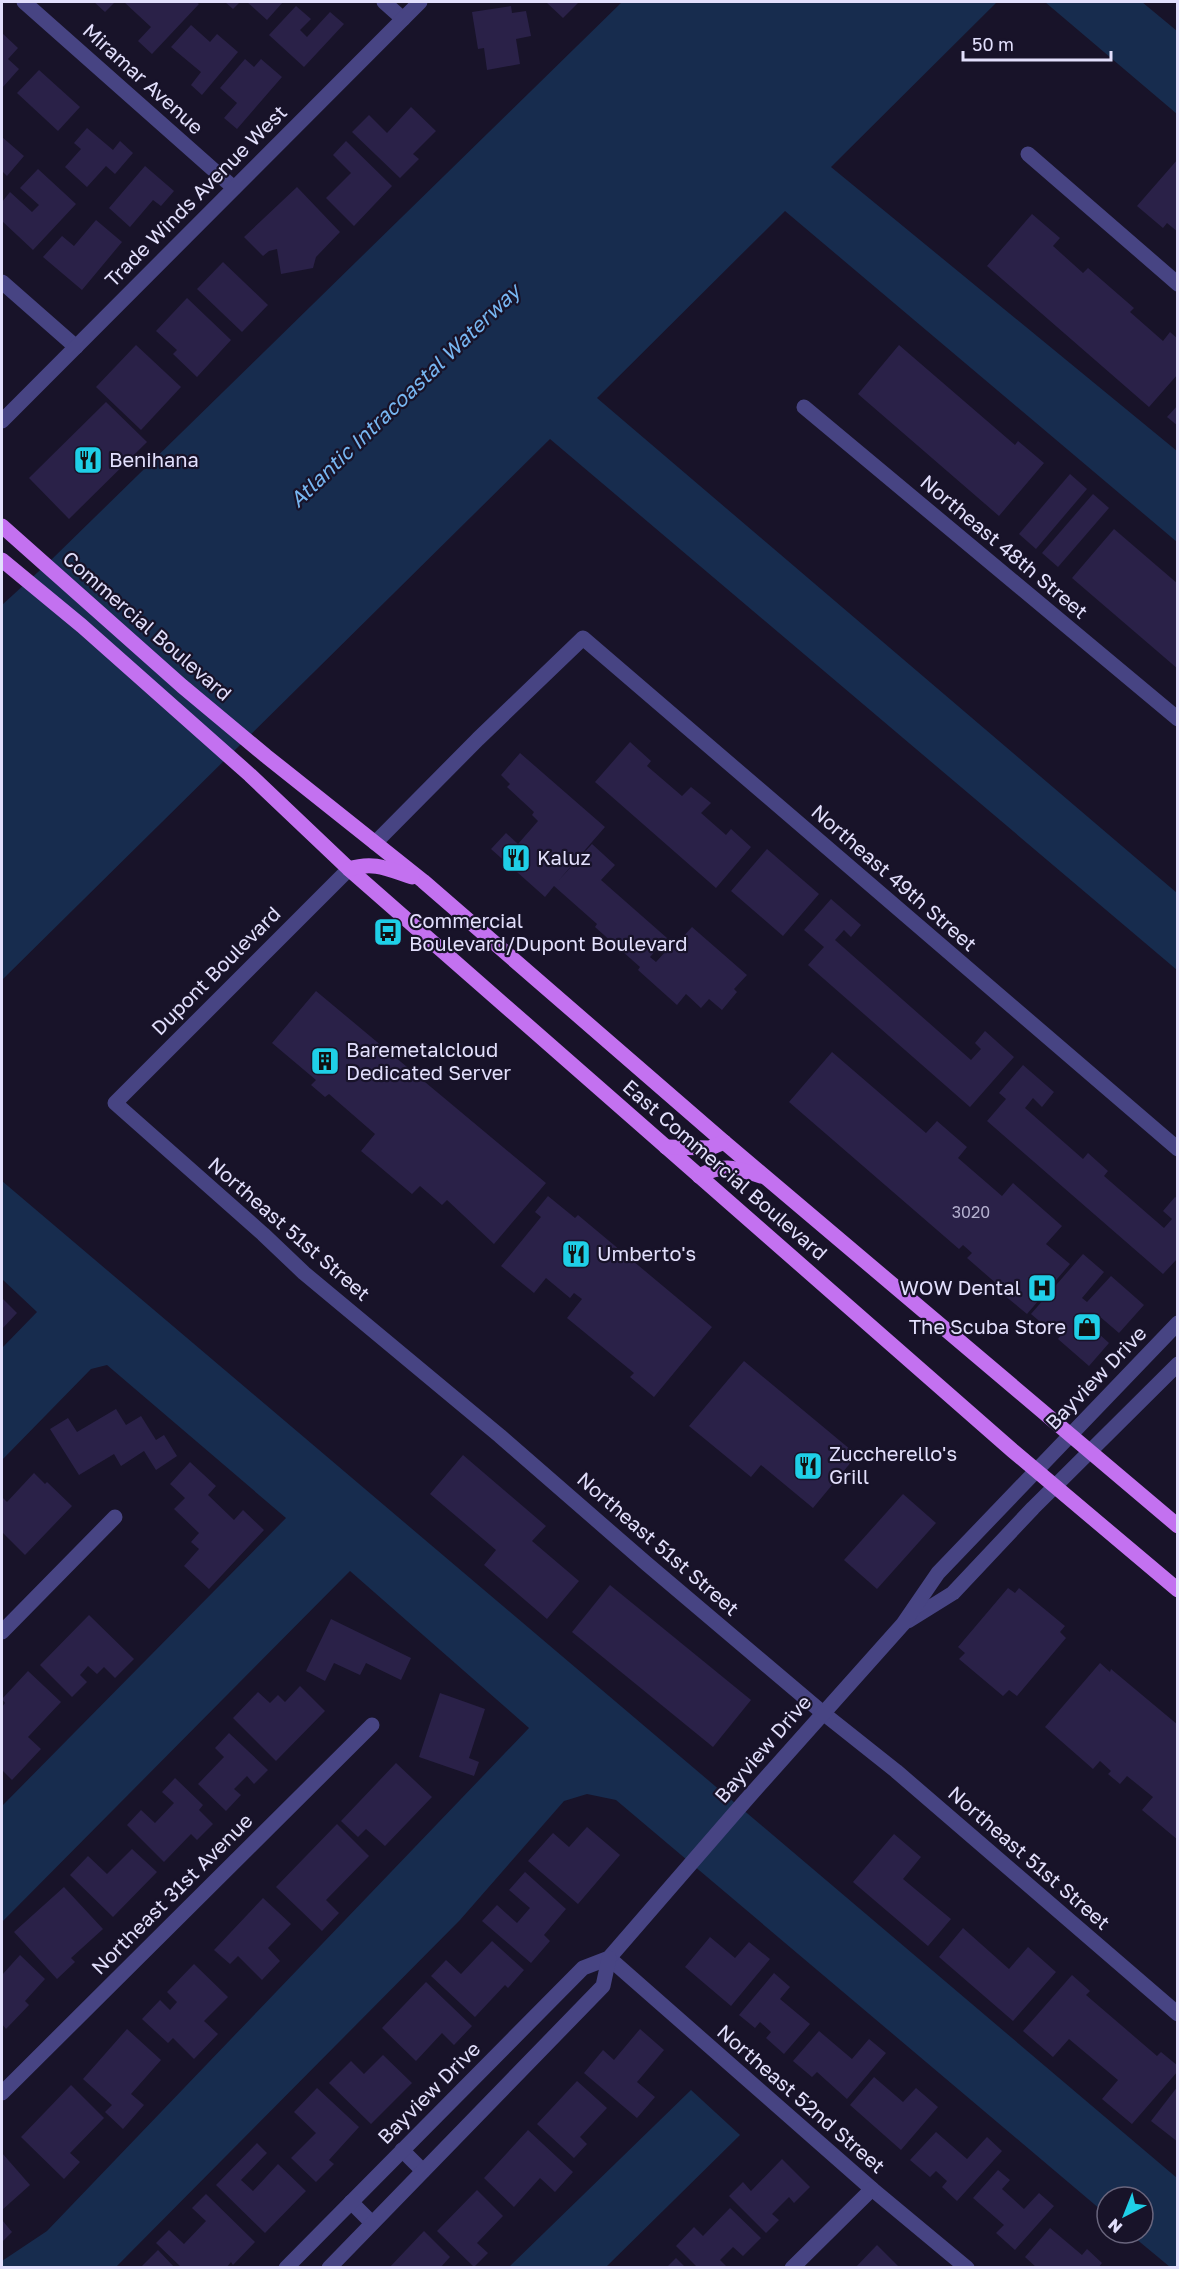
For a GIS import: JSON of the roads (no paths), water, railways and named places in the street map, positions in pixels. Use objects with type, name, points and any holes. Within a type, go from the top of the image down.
[{"type":"main road","name":"Commercial Boulevard","points":[[2,526],[173,678],[266,756]]},
{"type":"main road","name":"East Commercial Boulevard","points":[[6,564],[81,626],[250,775],[349,869],[699,1176],[1036,1470],[1178,1590]]},
{"type":"main road","name":"East Commercial Boulevard","points":[[266,756],[423,881],[724,1142],[1178,1526]]},
{"type":"main road","points":[[349,869],[364,864],[374,865],[423,881]]},
{"type":"main road","points":[[666,1147],[710,1148],[724,1142]]},
{"type":"main road","points":[[699,1176],[715,1168],[732,1167],[767,1178]]},
{"type":"street","name":"Miramar Avenue","points":[[24,2],[234,188]]},
{"type":"street","points":[[384,2],[403,19]]},
{"type":"street","name":"Trade Winds Avenue West","points":[[2,421],[420,2]]},
{"type":"street","points":[[1028,154],[1178,284]]},
{"type":"street","points":[[2,282],[76,347]]},
{"type":"street","name":"Northeast 48th Street","points":[[804,407],[1178,719]]},
{"type":"street","name":"Northeast 49th Street","points":[[375,843],[583,638],[1178,1149]]},
{"type":"street","name":"Dupont Boulevard","points":[[115,1103],[349,869]]},
{"type":"street","name":"Northeast 51st Street","points":[[115,1103],[255,1226],[304,1273],[509,1444],[823,1713],[914,1786],[1178,2014]]},
{"type":"street","name":"Bayview Drive","points":[[286,2268],[583,1968],[609,1958],[903,1624],[938,1573],[1178,1323]]},
{"type":"street","name":"Bayview Drive","points":[[903,1624],[953,1593],[1055,1486],[1178,1364]]},
{"type":"street","points":[[2,1632],[115,1517]]},
{"type":"street","name":"Northeast 31st Avenue","points":[[2,2093],[372,1725]]},
{"type":"street","name":"Bayview Drive","points":[[329,2268],[603,1986],[609,1958]]},
{"type":"street","name":"Northeast 52nd Street","points":[[609,1958],[872,2189],[967,2268]]},
{"type":"street","points":[[502,2050],[522,2070]]},
{"type":"street","points":[[402,2150],[423,2171]]},
{"type":"street","points":[[792,2268],[872,2189]]},
{"type":"street","points":[[351,2202],[372,2223]]},
{"type":"water","name":"Atlantic Intracoastal Waterway","points":[[622,2],[997,2],[831,167],[1177,451],[1177,542],[785,211],[597,398],[1177,893],[1177,970],[550,439],[2,980],[2,605],[50,561]]},
{"type":"water","points":[[1045,2],[1142,2],[1177,31],[1177,114]]},
{"type":"water","points":[[2,1181],[1177,2178],[1177,2267],[1170,2267],[1143,2245],[1155,2245],[1155,2185],[1095,2185],[1095,2205],[616,1800],[587,1794],[564,1801],[460,1920],[116,2267],[2,2267],[2,2261],[47,2231],[529,1728],[350,1571],[2,1922],[2,1806],[286,1518],[107,1365],[91,1369],[2,1460],[2,1348],[37,1312],[2,1279]]},
{"type":"water","points":[[691,2090],[740,2135],[606,2267],[509,2267]]},
{"type":"place","name":"Benihana","points":[[88,460]]},
{"type":"place","name":"Kaluz","points":[[516,858]]},
{"type":"place","name":"Commercial Boulevard/Dupont Boulevard","points":[[388,932]]},
{"type":"place","name":"Baremetalcloud Dedicated Server","points":[[325,1061]]},
{"type":"place","name":"Umberto's","points":[[576,1254]]},
{"type":"place","name":"WOW Dental","points":[[1042,1288]]},
{"type":"place","name":"The Scuba Store","points":[[1087,1327]]},
{"type":"place","name":"Zuccherello's Grill","points":[[808,1466]]}]
